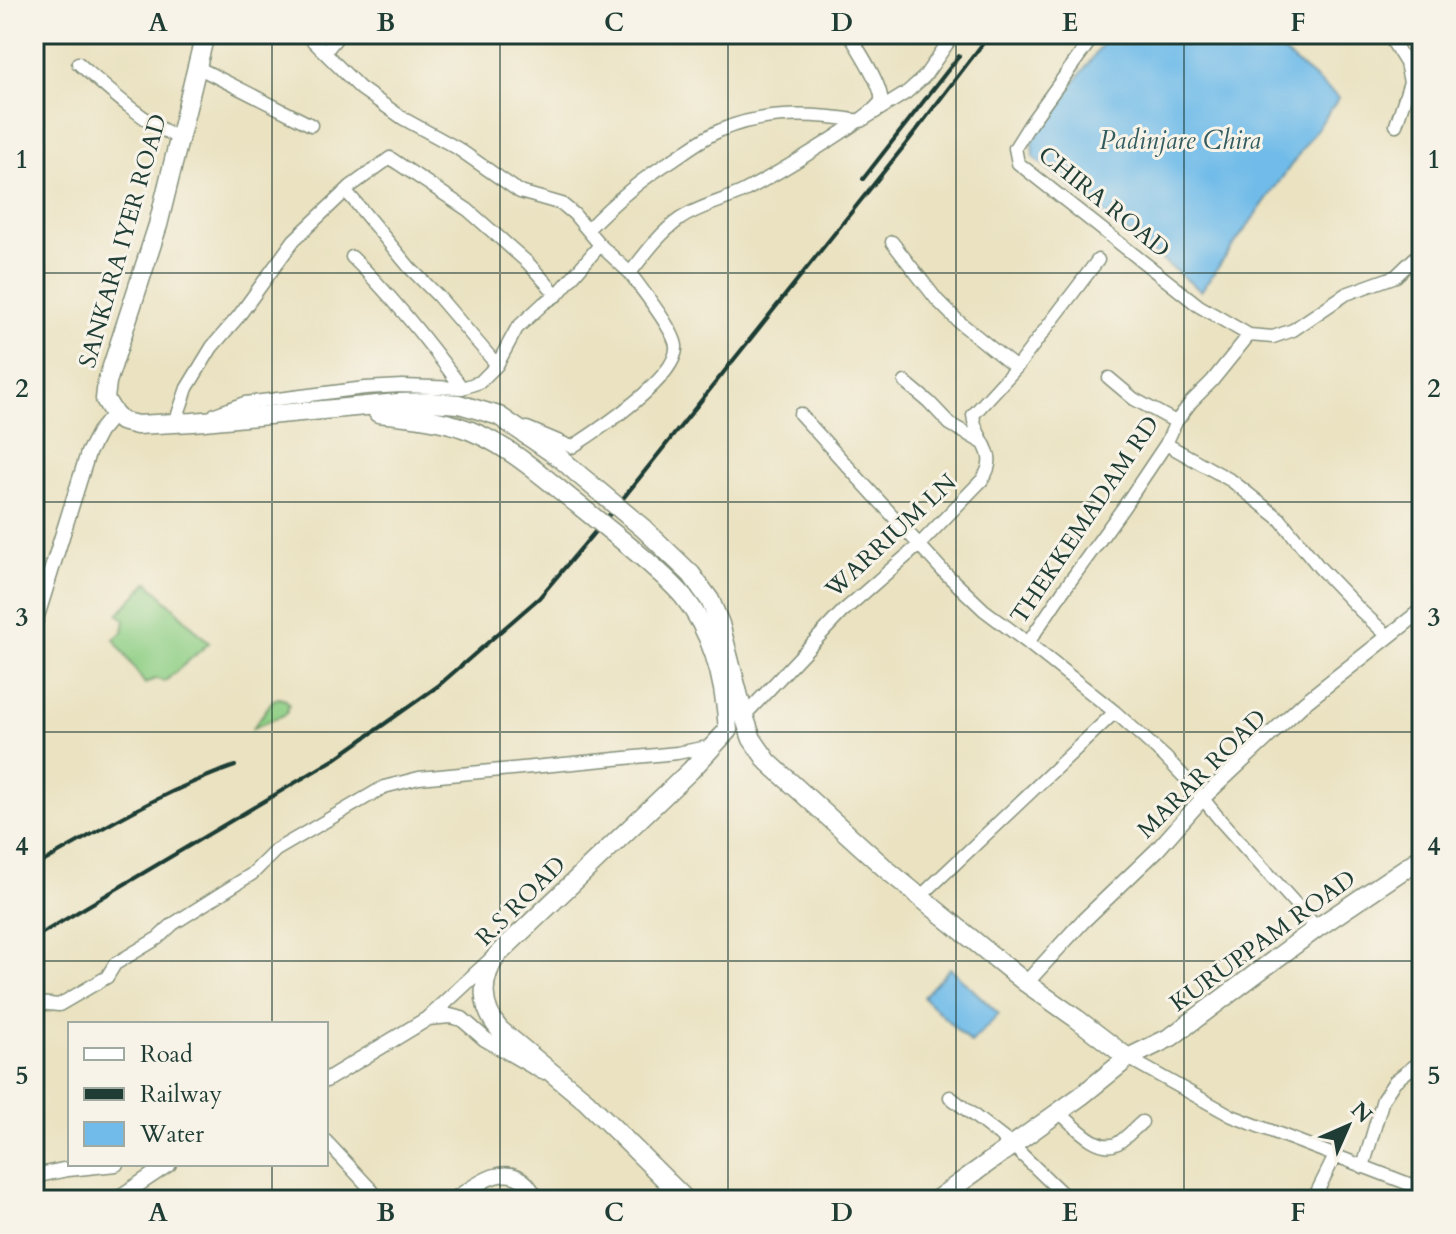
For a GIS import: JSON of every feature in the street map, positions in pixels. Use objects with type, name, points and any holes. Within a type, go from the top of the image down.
[{"type":"main road","name":"SANKARA IYER ROAD","points":[[114,414],[105,399],[107,382],[158,225],[205,34]]},
{"type":"main road","points":[[114,414],[121,421],[137,425],[431,402],[459,404],[499,416],[560,458],[643,528],[691,574],[710,600],[720,624],[744,716],[752,739],[768,762]]},
{"type":"main road","points":[[339,409],[428,419],[476,433],[524,461],[623,541],[681,594],[704,628],[726,702],[728,730]]},
{"type":"main road","name":"R.S ROAD","points":[[675,1197],[586,1101],[500,1030],[491,1019],[484,989],[487,971],[497,955],[744,716]]},
{"type":"main road","points":[[713,746],[731,741],[748,746],[920,897],[1026,983],[1128,1058]]},
{"type":"main road","name":"KURUPPAM ROAD","points":[[936,1200],[1128,1058],[1171,1037],[1317,928],[1422,857]]},
{"type":"street","points":[[306,34],[360,88],[404,119],[457,148],[520,192],[562,204],[630,273],[676,343],[670,367],[625,411],[572,447],[499,416]]},
{"type":"street","points":[[325,52],[340,34]]},
{"type":"street","points":[[849,34],[870,68],[881,100],[861,121]]},
{"type":"street","points":[[630,273],[655,242],[681,218],[743,192],[906,93],[924,77],[954,34]]},
{"type":"street","name":"CHIRA ROAD","points":[[1095,34],[1015,148],[1018,163],[1199,306],[1249,335]]},
{"type":"street","points":[[1388,34],[1406,63],[1410,82],[1396,125]]},
{"type":"street","points":[[78,63],[152,125],[178,138]]},
{"type":"street","points":[[197,67],[311,125]]},
{"type":"street","points":[[588,229],[644,177],[720,130],[752,120],[793,115],[861,121]]},
{"type":"street","points":[[557,295],[528,263],[468,210],[390,158],[346,191],[294,240],[212,347],[187,388],[184,423],[245,403],[365,388],[462,388],[480,382],[497,365],[517,328],[557,295],[600,245]]},
{"type":"street","points":[[346,191],[497,365]]},
{"type":"street","points":[[892,242],[937,300],[1016,368]]},
{"type":"street","points":[[1249,335],[1273,337],[1293,330],[1346,294],[1396,276],[1422,251]]},
{"type":"street","points":[[352,257],[383,288],[462,388]]},
{"type":"street","name":"WARRIUM LN","points":[[744,716],[842,612],[919,545],[989,471],[990,461],[974,425],[973,415],[1016,368],[1098,260]]},
{"type":"street","name":"THEKKEMADAM RD","points":[[1249,335],[1176,422],[1166,444],[1028,643],[1115,712],[1165,757],[1317,928]]},
{"type":"street","points":[[1109,378],[1134,399],[1176,422]]},
{"type":"street","points":[[905,382],[950,424],[985,444]]},
{"type":"street","points":[[34,626],[37,602],[57,556],[88,453],[99,432],[114,414]]},
{"type":"street","points":[[800,414],[919,545],[984,610],[1028,643]]},
{"type":"street","points":[[1166,444],[1232,481],[1280,519],[1319,567],[1388,636]]},
{"type":"street","name":"MARAR ROAD","points":[[1026,983],[1083,921],[1157,850],[1203,798],[1304,703],[1422,610]]},
{"type":"street","points":[[920,897],[1115,712]]},
{"type":"street","points":[[34,1005],[59,1005],[107,977],[115,964],[252,874],[276,850],[384,787],[419,778],[677,753],[713,746]]},
{"type":"street","points":[[328,1079],[427,1019],[497,955]]},
{"type":"street","points":[[427,1019],[450,1016],[462,1019],[485,1039],[567,1085]]},
{"type":"street","points":[[1128,1058],[1232,1116],[1422,1189]]},
{"type":"street","points":[[1363,1167],[1383,1099],[1395,1081],[1422,1060]]},
{"type":"street","points":[[950,1097],[1013,1146],[1069,1200]]},
{"type":"street","points":[[1059,1112],[1096,1144],[1105,1146],[1116,1144],[1142,1122]]},
{"type":"street","points":[[328,1143],[381,1200]]},
{"type":"street","points":[[1313,1200],[1335,1156]]},
{"type":"street","points":[[34,1176],[97,1166]]},
{"type":"street","points":[[115,1200],[166,1166]]},
{"type":"street","points":[[453,1200],[502,1173],[525,1182],[538,1200]]},
{"type":"green space","points":[[148,582],[209,643],[164,682],[154,679],[145,684],[114,639],[123,632],[125,620],[118,614]]},
{"type":"green space","points":[[279,698],[289,705],[286,714],[253,728],[273,700]]},
{"type":"water","name":"Padinjare Chira","points":[[1110,34],[1261,34],[1339,98],[1201,291],[1033,157],[1032,141]]},
{"type":"water","points":[[950,968],[999,1014],[971,1043],[923,997]]},
{"type":"railway","points":[[34,938],[335,759],[438,686],[539,598],[621,501],[990,34]]},
{"type":"railway","points":[[863,179],[959,56]]},
{"type":"railway","points":[[34,867],[158,799],[235,766]]}]
